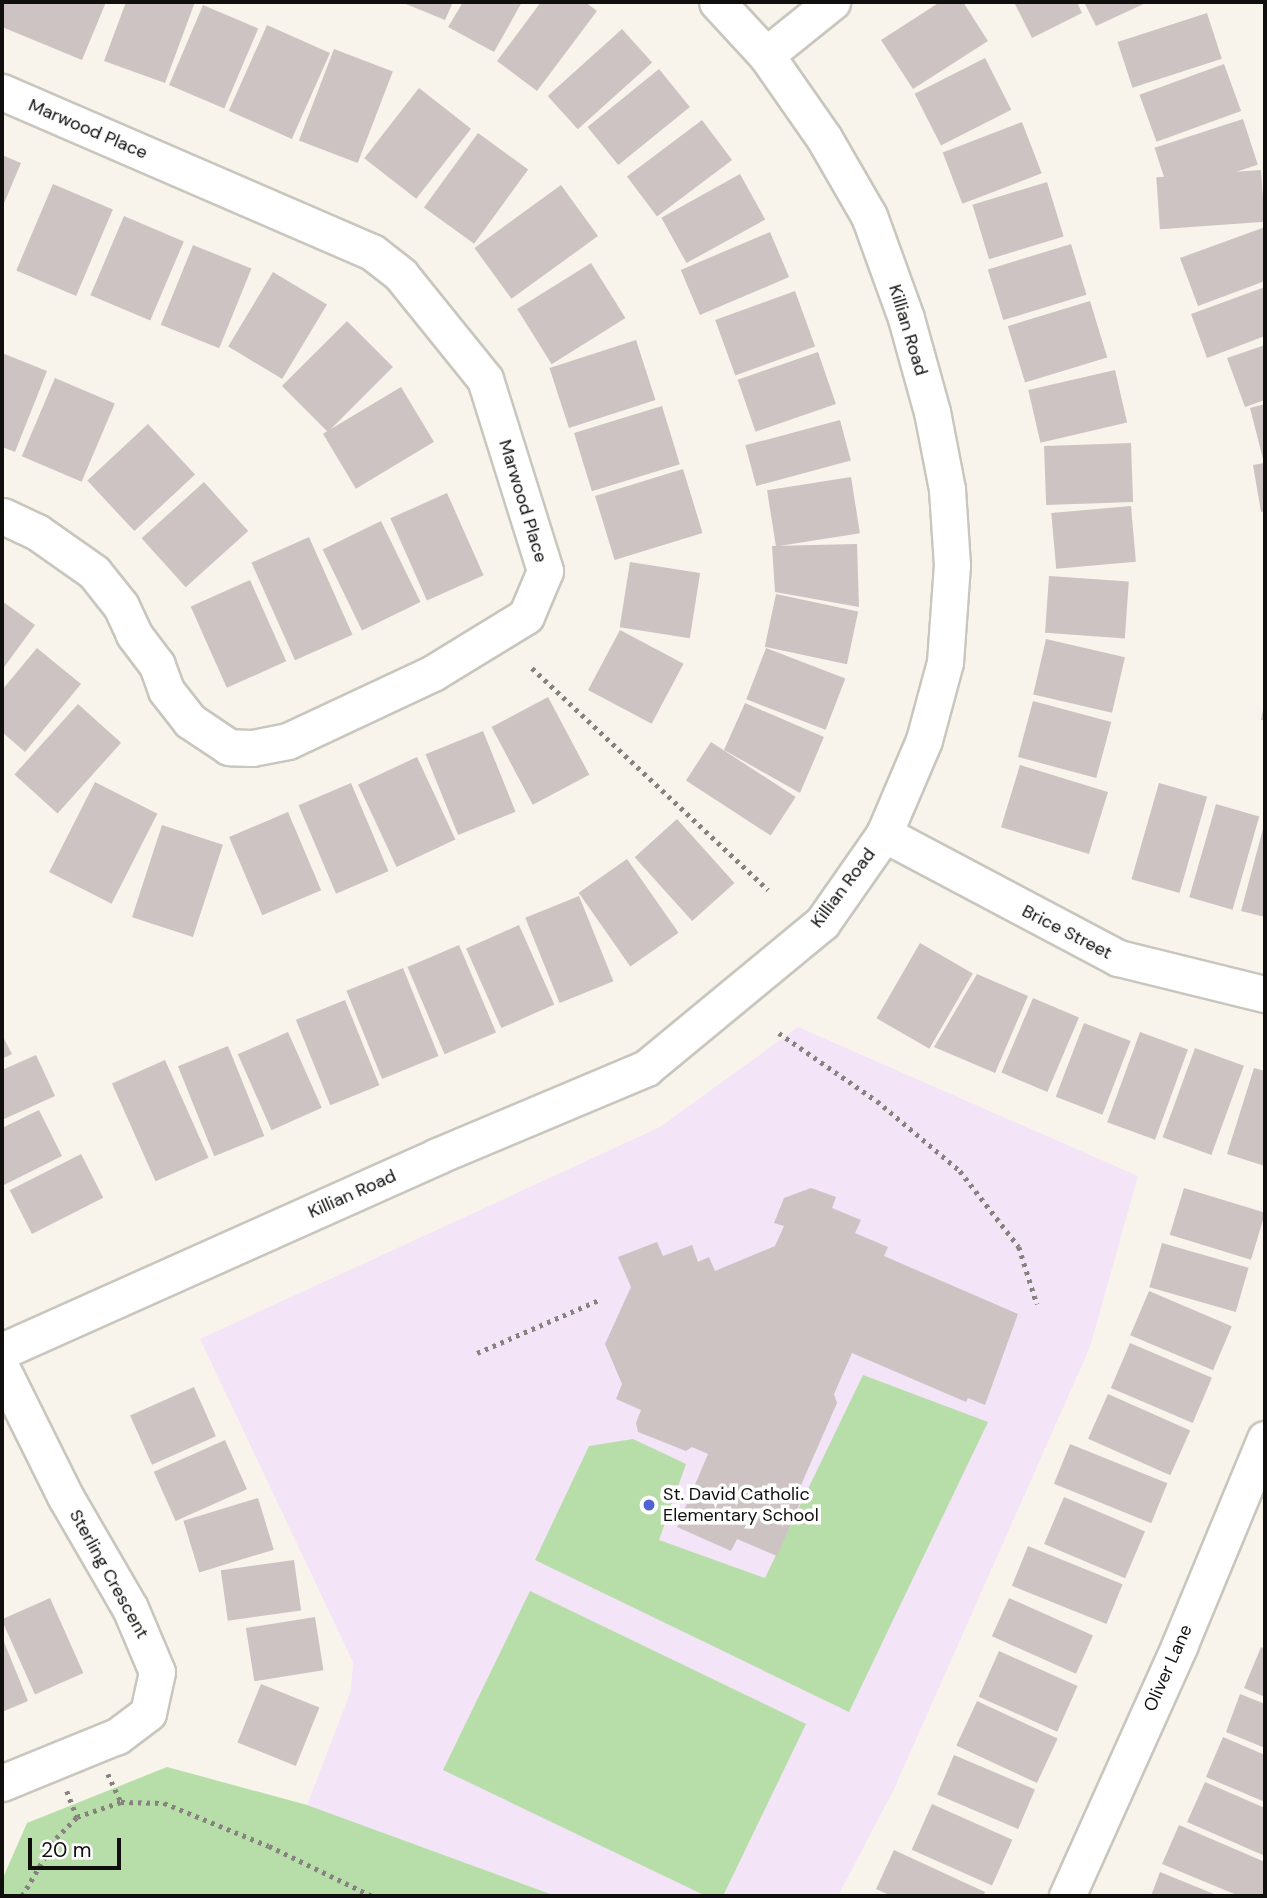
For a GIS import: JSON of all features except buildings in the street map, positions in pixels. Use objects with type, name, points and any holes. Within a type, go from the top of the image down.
[{"type":"street","name":"Killian Road","points":[[2,1351],[437,1156],[646,1068],[822,923],[884,834],[924,740],[945,662],[952,565],[947,489],[932,412],[906,318],[869,216],[824,138],[766,55],[718,2]]},
{"type":"street","points":[[766,55],[832,2]]},
{"type":"street","name":"Marwood Place","points":[[2,92],[372,252],[401,275],[485,379],[545,571],[526,616],[433,673],[288,741],[252,748],[229,747],[211,739],[178,706],[121,606],[94,572],[37,532],[2,516]]},
{"type":"street","name":"Brice Street","points":[[884,834],[1118,958],[1265,994]]},
{"type":"street","name":"Sterling Crescent","points":[[2,1369],[65,1496],[135,1618],[157,1672],[148,1713],[117,1735],[2,1783]]},
{"type":"street","name":"Oliver Lane","points":[[1067,1896],[1180,1644],[1265,1439]]},
{"type":"path","points":[[532,668],[768,890]]},
{"type":"path","points":[[779,1033],[877,1101],[960,1171],[1019,1247],[1037,1304]]},
{"type":"path","points":[[477,1353],[599,1300]]},
{"type":"path","points":[[22,1896],[56,1838],[77,1817],[121,1802],[164,1803],[269,1846],[372,1896]]},
{"type":"shaded area","name":"St. David Catholic Elementary School","points":[[798,1027],[1138,1176],[1090,1347],[894,1789],[838,1896],[556,1896],[307,1805],[351,1691],[353,1662],[200,1339],[660,1127]]},
{"type":"green space","points":[[863,1375],[988,1422],[849,1712],[535,1560],[589,1446],[633,1439],[686,1464],[659,1540],[765,1578]]},
{"type":"green space","points":[[530,1591],[806,1724],[723,1896],[706,1896],[443,1770]]},
{"type":"green space","points":[[167,1767],[307,1805],[556,1896],[2,1896],[2,1880],[27,1823]]},
{"type":"place","name":"St. David Catholic Elementary School","points":[[649,1505]]}]
